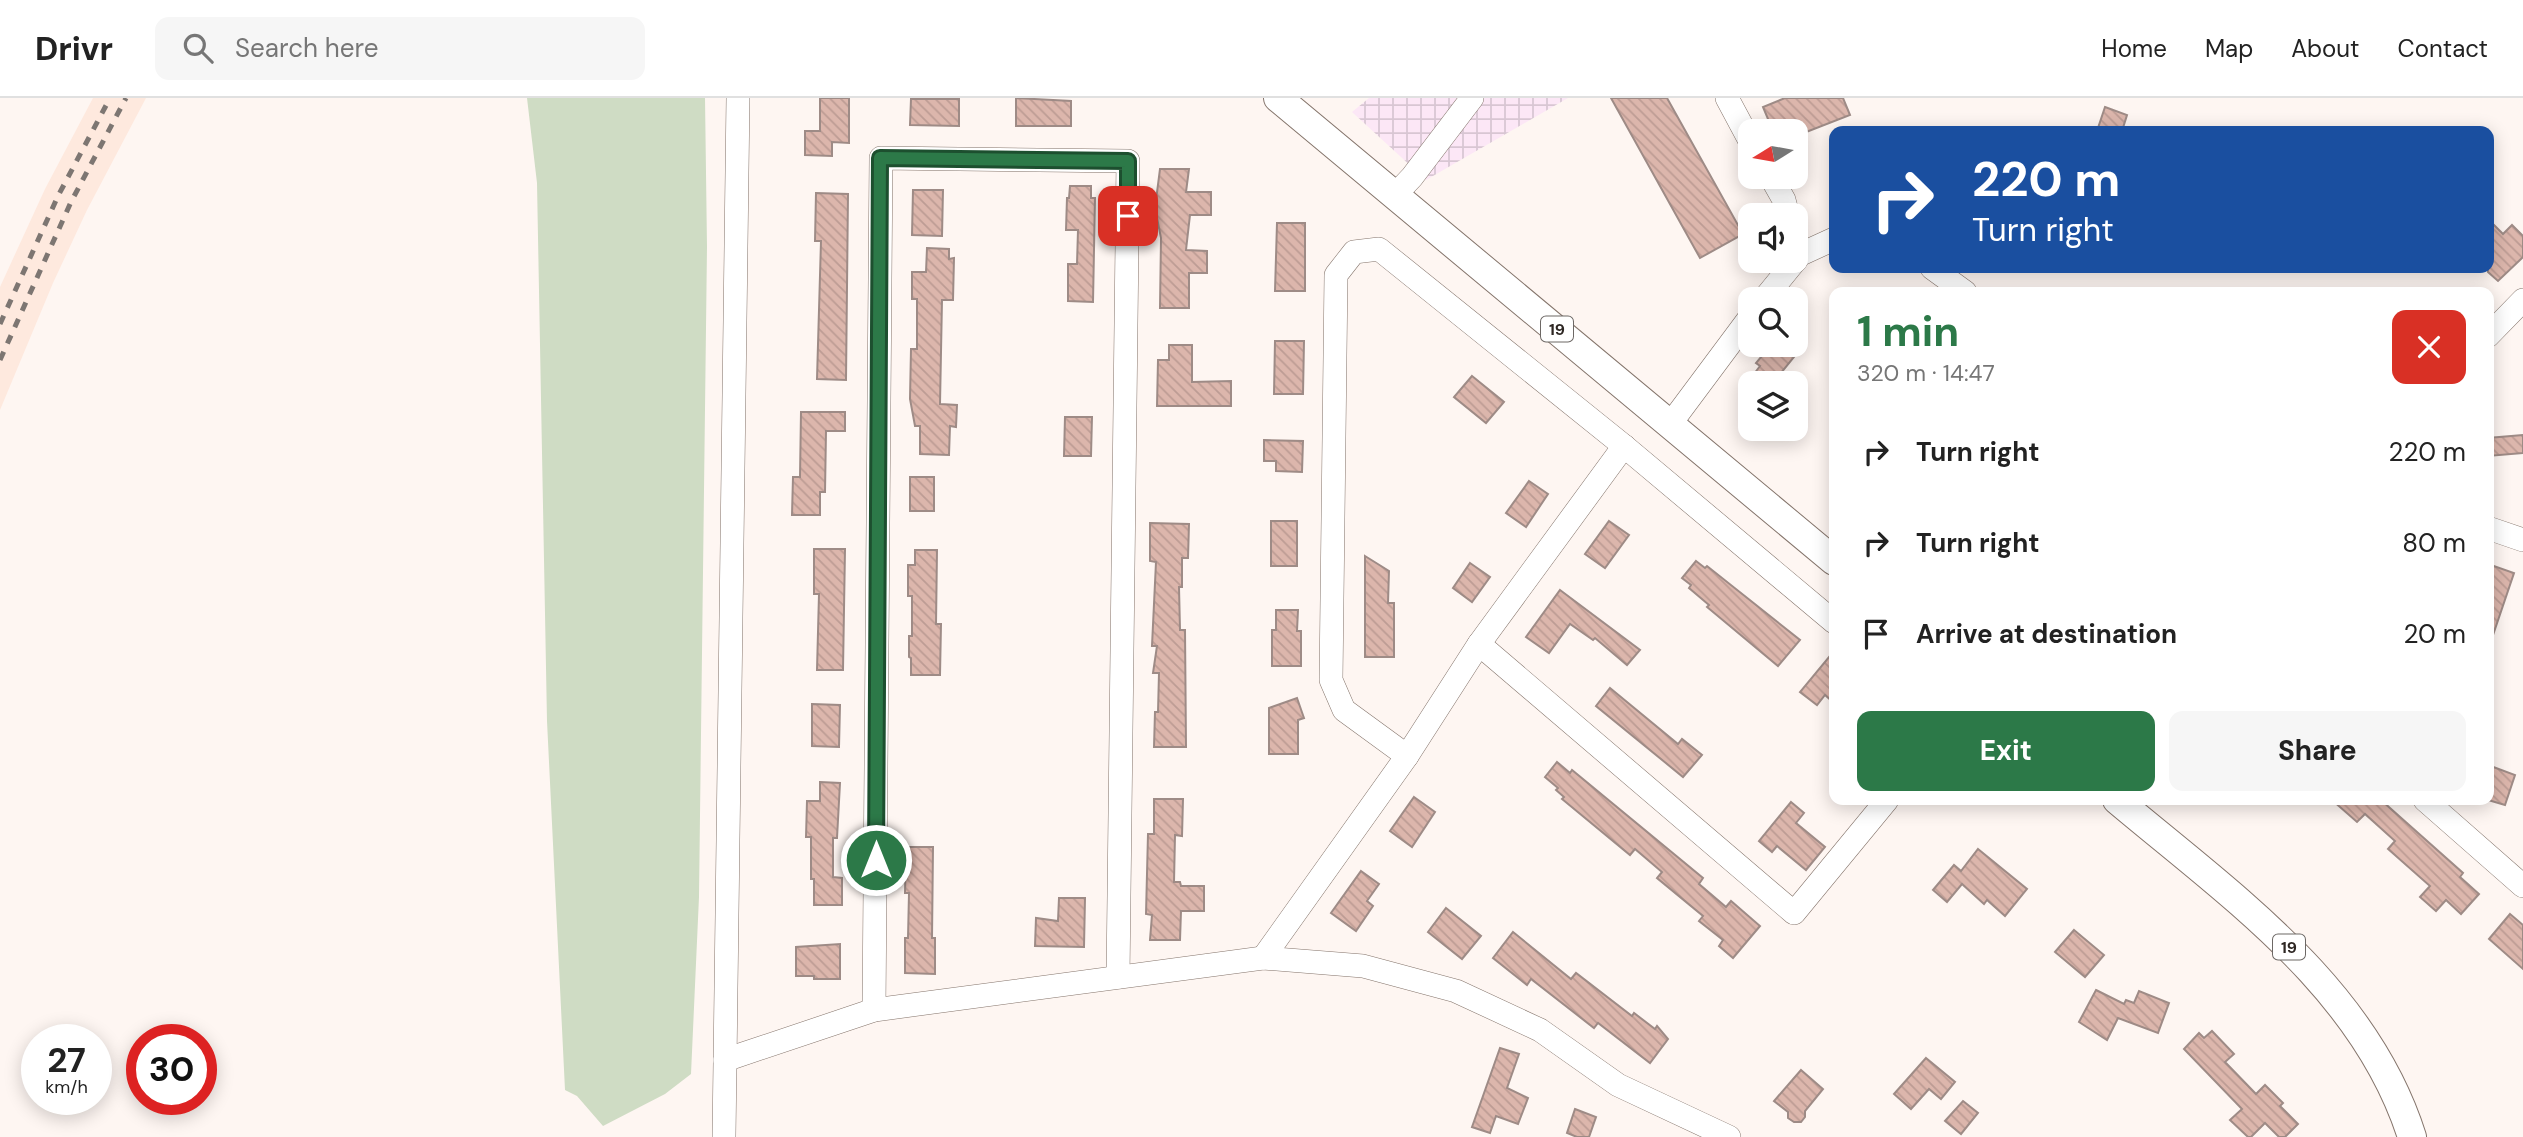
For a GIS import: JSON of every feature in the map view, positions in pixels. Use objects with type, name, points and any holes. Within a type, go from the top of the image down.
[{"type":"main road","name":"19","points":[[1278,98],[1829,557]]},
{"type":"main road","name":"19","points":[[2123,805],[2280,937],[2329,991],[2363,1033],[2384,1069],[2401,1104],[2412,1137]]},
{"type":"street","points":[[724,1137],[738,98]]},
{"type":"street","points":[[1395,195],[1472,98]]},
{"type":"street","points":[[1727,98],[1738,119]]},
{"type":"street","points":[[874,1010],[880,158],[1128,161],[1118,977]]},
{"type":"street","points":[[1808,249],[1829,241]]},
{"type":"street","points":[[1407,756],[1344,710],[1331,680],[1336,275],[1354,252],[1379,249],[1624,446],[1829,618]]},
{"type":"street","points":[[1939,273],[1958,287]]},
{"type":"street","points":[[2494,330],[2523,300]]},
{"type":"street","points":[[1671,423],[1738,333]]},
{"type":"street","points":[[1263,958],[1407,756],[1479,644],[1624,446]]},
{"type":"street","points":[[2494,530],[2523,540]]},
{"type":"street","points":[[1479,644],[1794,914],[1883,805]]},
{"type":"street","points":[[2431,805],[2523,886]]},
{"type":"street","points":[[725,1060],[874,1010],[1263,958],[1363,966],[1456,992],[1540,1030],[1618,1085],[1729,1137]]},
{"type":"shaded area","points":[[93,98],[146,98],[87,210],[0,410],[0,287],[45,189]]},
{"type":"shaded area","points":[[1369,98],[1568,98],[1426,180],[1352,112]]},
{"type":"green space","points":[[527,98],[705,98],[707,247],[699,897],[691,1074],[665,1094],[603,1126],[577,1096],[565,1090],[547,721],[537,183]]},
{"type":"building","points":[[820,98],[849,98],[849,143],[832,142],[832,156],[805,155],[805,131],[820,131]]},
{"type":"building","points":[[1016,98],[1071,101],[1071,126],[1016,126]]},
{"type":"building","points":[[1611,98],[1667,98],[1738,225],[1738,237],[1700,258]]},
{"type":"building","points":[[1785,98],[1843,98],[1850,115],[1808,131],[1808,119],[1768,119],[1763,107]]},
{"type":"building","points":[[911,99],[959,99],[959,126],[910,125]]},
{"type":"building","points":[[2105,107],[2127,115],[2124,126],[2099,126]]},
{"type":"building","points":[[1160,169],[1189,169],[1186,192],[1211,192],[1211,215],[1190,215],[1186,250],[1207,251],[1207,273],[1189,273],[1189,308],[1160,308],[1161,238],[1155,208]]},
{"type":"building","points":[[1070,186],[1091,186],[1091,198],[1095,198],[1093,302],[1068,301],[1068,264],[1077,264],[1078,230],[1066,230]]},
{"type":"building","points":[[913,190],[943,190],[942,236],[912,235]]},
{"type":"building","points":[[816,193],[848,194],[846,380],[817,379],[821,241],[815,241]]},
{"type":"building","points":[[1277,223],[1305,223],[1305,291],[1275,291]]},
{"type":"building","points":[[2494,225],[2503,234],[2512,225],[2523,236],[2523,257],[2498,281],[2489,273],[2494,273]]},
{"type":"building","points":[[927,248],[949,249],[949,259],[954,258],[953,300],[942,300],[940,404],[957,405],[956,427],[950,426],[949,455],[920,454],[920,426],[915,426],[910,399],[911,349],[917,349],[917,299],[912,299],[912,272],[926,272]]},
{"type":"building","points":[[1275,341],[1304,341],[1303,394],[1274,394]]},
{"type":"building","points":[[1169,345],[1192,345],[1192,382],[1231,381],[1231,406],[1157,406],[1158,360],[1169,360]]},
{"type":"building","points":[[1761,357],[1794,357],[1783,371],[1756,371],[1760,366],[1756,363]]},
{"type":"building","points":[[1472,376],[1504,402],[1486,423],[1454,397]]},
{"type":"building","points":[[801,412],[845,412],[845,431],[826,431],[825,492],[820,492],[820,515],[792,515],[793,477],[800,477]]},
{"type":"building","points":[[1065,417],[1092,417],[1091,456],[1064,456]]},
{"type":"building","points":[[2523,435],[2523,453],[2494,455],[2494,437]]},
{"type":"building","points":[[1264,440],[1303,441],[1302,472],[1276,471],[1276,461],[1264,461]]},
{"type":"building","points":[[910,477],[934,477],[934,511],[910,511]]},
{"type":"building","points":[[1529,481],[1548,494],[1526,527],[1506,513]]},
{"type":"building","points":[[1271,521],[1297,521],[1297,566],[1271,566]]},
{"type":"building","points":[[1609,521],[1629,535],[1605,568],[1585,554]]},
{"type":"building","points":[[1150,523],[1189,524],[1188,558],[1182,558],[1182,587],[1179,587],[1180,630],[1185,630],[1186,747],[1154,747],[1159,673],[1153,673],[1157,646],[1152,646],[1156,562],[1150,561]]},
{"type":"building","points":[[814,549],[845,549],[843,670],[817,670],[819,594],[814,594]]},
{"type":"building","points":[[915,550],[937,550],[936,624],[941,624],[940,675],[911,675],[909,636],[912,636],[912,596],[908,596],[908,565],[915,565]]},
{"type":"building","points":[[1365,556],[1389,571],[1388,603],[1394,603],[1394,657],[1365,657]]},
{"type":"building","points":[[1696,561],[1705,568],[1707,566],[1800,640],[1778,666],[1707,607],[1709,605],[1689,588],[1691,585],[1682,578]]},
{"type":"building","points":[[1470,563],[1490,577],[1472,602],[1453,588]]},
{"type":"building","points":[[2494,566],[2514,573],[2494,632]]},
{"type":"building","points":[[1560,590],[1640,650],[1627,665],[1595,638],[1593,640],[1570,624],[1549,653],[1526,637]]},
{"type":"building","points":[[1276,610],[1298,610],[1297,631],[1301,631],[1301,666],[1272,666],[1272,630],[1276,630]]},
{"type":"building","points":[[1829,657],[1829,699],[1825,695],[1817,705],[1800,692]]},
{"type":"building","points":[[1610,688],[1678,744],[1682,739],[1702,755],[1683,777],[1596,706]]},
{"type":"building","points":[[1297,698],[1304,718],[1298,720],[1298,754],[1269,754],[1269,708]]},
{"type":"building","points":[[812,704],[840,705],[839,747],[812,746]]},
{"type":"building","points":[[1557,762],[1570,773],[1572,770],[1703,878],[1699,884],[1726,907],[1731,901],[1760,926],[1733,958],[1719,946],[1723,940],[1699,921],[1703,916],[1657,878],[1662,872],[1635,849],[1630,855],[1562,799],[1564,797],[1556,790],[1558,788],[1545,777]]},
{"type":"building","points":[[2494,767],[2515,775],[2505,805],[2494,802]]},
{"type":"building","points":[[820,782],[840,783],[837,838],[833,838],[833,877],[842,878],[842,905],[814,905],[811,837],[806,837],[807,801],[820,801]]},
{"type":"building","points":[[1414,797],[1435,812],[1412,847],[1390,831]]},
{"type":"building","points":[[1154,799],[1183,799],[1182,836],[1175,835],[1174,882],[1180,882],[1181,886],[1204,886],[1204,911],[1181,911],[1180,940],[1150,940],[1152,915],[1146,914],[1148,834],[1154,834]]},
{"type":"building","points":[[1791,802],[1804,813],[1796,823],[1825,847],[1806,870],[1777,846],[1772,852],[1759,841]]},
{"type":"building","points":[[2338,805],[2387,805],[2463,873],[2460,877],[2479,894],[2461,914],[2446,900],[2436,911],[2420,897],[2430,886],[2388,849],[2395,841],[2365,814],[2357,822]]},
{"type":"building","points":[[906,847],[933,847],[932,938],[935,938],[935,974],[905,973],[909,893],[905,893]]},
{"type":"building","points":[[1978,849],[2027,889],[2005,916],[1987,900],[1984,904],[1962,884],[1947,902],[1933,890],[1954,865],[1961,871]]},
{"type":"building","points":[[1361,871],[1379,884],[1367,901],[1373,906],[1356,931],[1331,913]]},
{"type":"building","points":[[1059,898],[1085,898],[1084,947],[1035,946],[1036,918],[1058,921]]},
{"type":"building","points":[[1446,908],[1481,936],[1462,959],[1428,932]]},
{"type":"building","points":[[2510,914],[2523,925],[2523,969],[2489,939]]},
{"type":"building","points":[[2074,930],[2104,955],[2085,977],[2055,952]]},
{"type":"building","points":[[1513,932],[1571,979],[1576,973],[1632,1016],[1634,1013],[1655,1029],[1657,1026],[1668,1039],[1650,1063],[1598,1023],[1594,1028],[1531,979],[1527,985],[1493,958]]},
{"type":"building","points":[[840,944],[840,979],[796,976],[796,947]]},
{"type":"building","points":[[2096,990],[2124,1004],[2126,1000],[2134,1003],[2139,991],[2169,1003],[2158,1033],[2118,1018],[2107,1040],[2079,1022]]},
{"type":"building","points":[[2212,1031],[2234,1054],[2225,1062],[2256,1094],[2265,1085],[2283,1103],[2280,1106],[2298,1124],[2285,1137],[2279,1137],[2265,1123],[2248,1137],[2230,1120],[2242,1109],[2184,1049],[2199,1033],[2204,1038]]},
{"type":"building","points":[[1500,1048],[1519,1054],[1507,1088],[1528,1098],[1518,1124],[1496,1116],[1490,1133],[1472,1127]]},
{"type":"building","points":[[1926,1058],[1955,1082],[1941,1099],[1929,1089],[1911,1109],[1894,1094]]},
{"type":"building","points":[[1801,1070],[1823,1089],[1805,1111],[1801,1122],[1794,1122],[1788,1118],[1788,1112],[1774,1101]]},
{"type":"building","points":[[1963,1101],[1978,1113],[1961,1134],[1945,1121]]},
{"type":"building","points":[[1575,1109],[1596,1117],[1589,1137],[1577,1137],[1567,1133]]},
{"type":"railway","points":[[0,324],[58,196],[110,98]]},
{"type":"railway","points":[[0,360],[71,202],[126,98]]},
{"type":"route","points":[[876,860],[880,158],[1128,161],[1128,216]]}]
